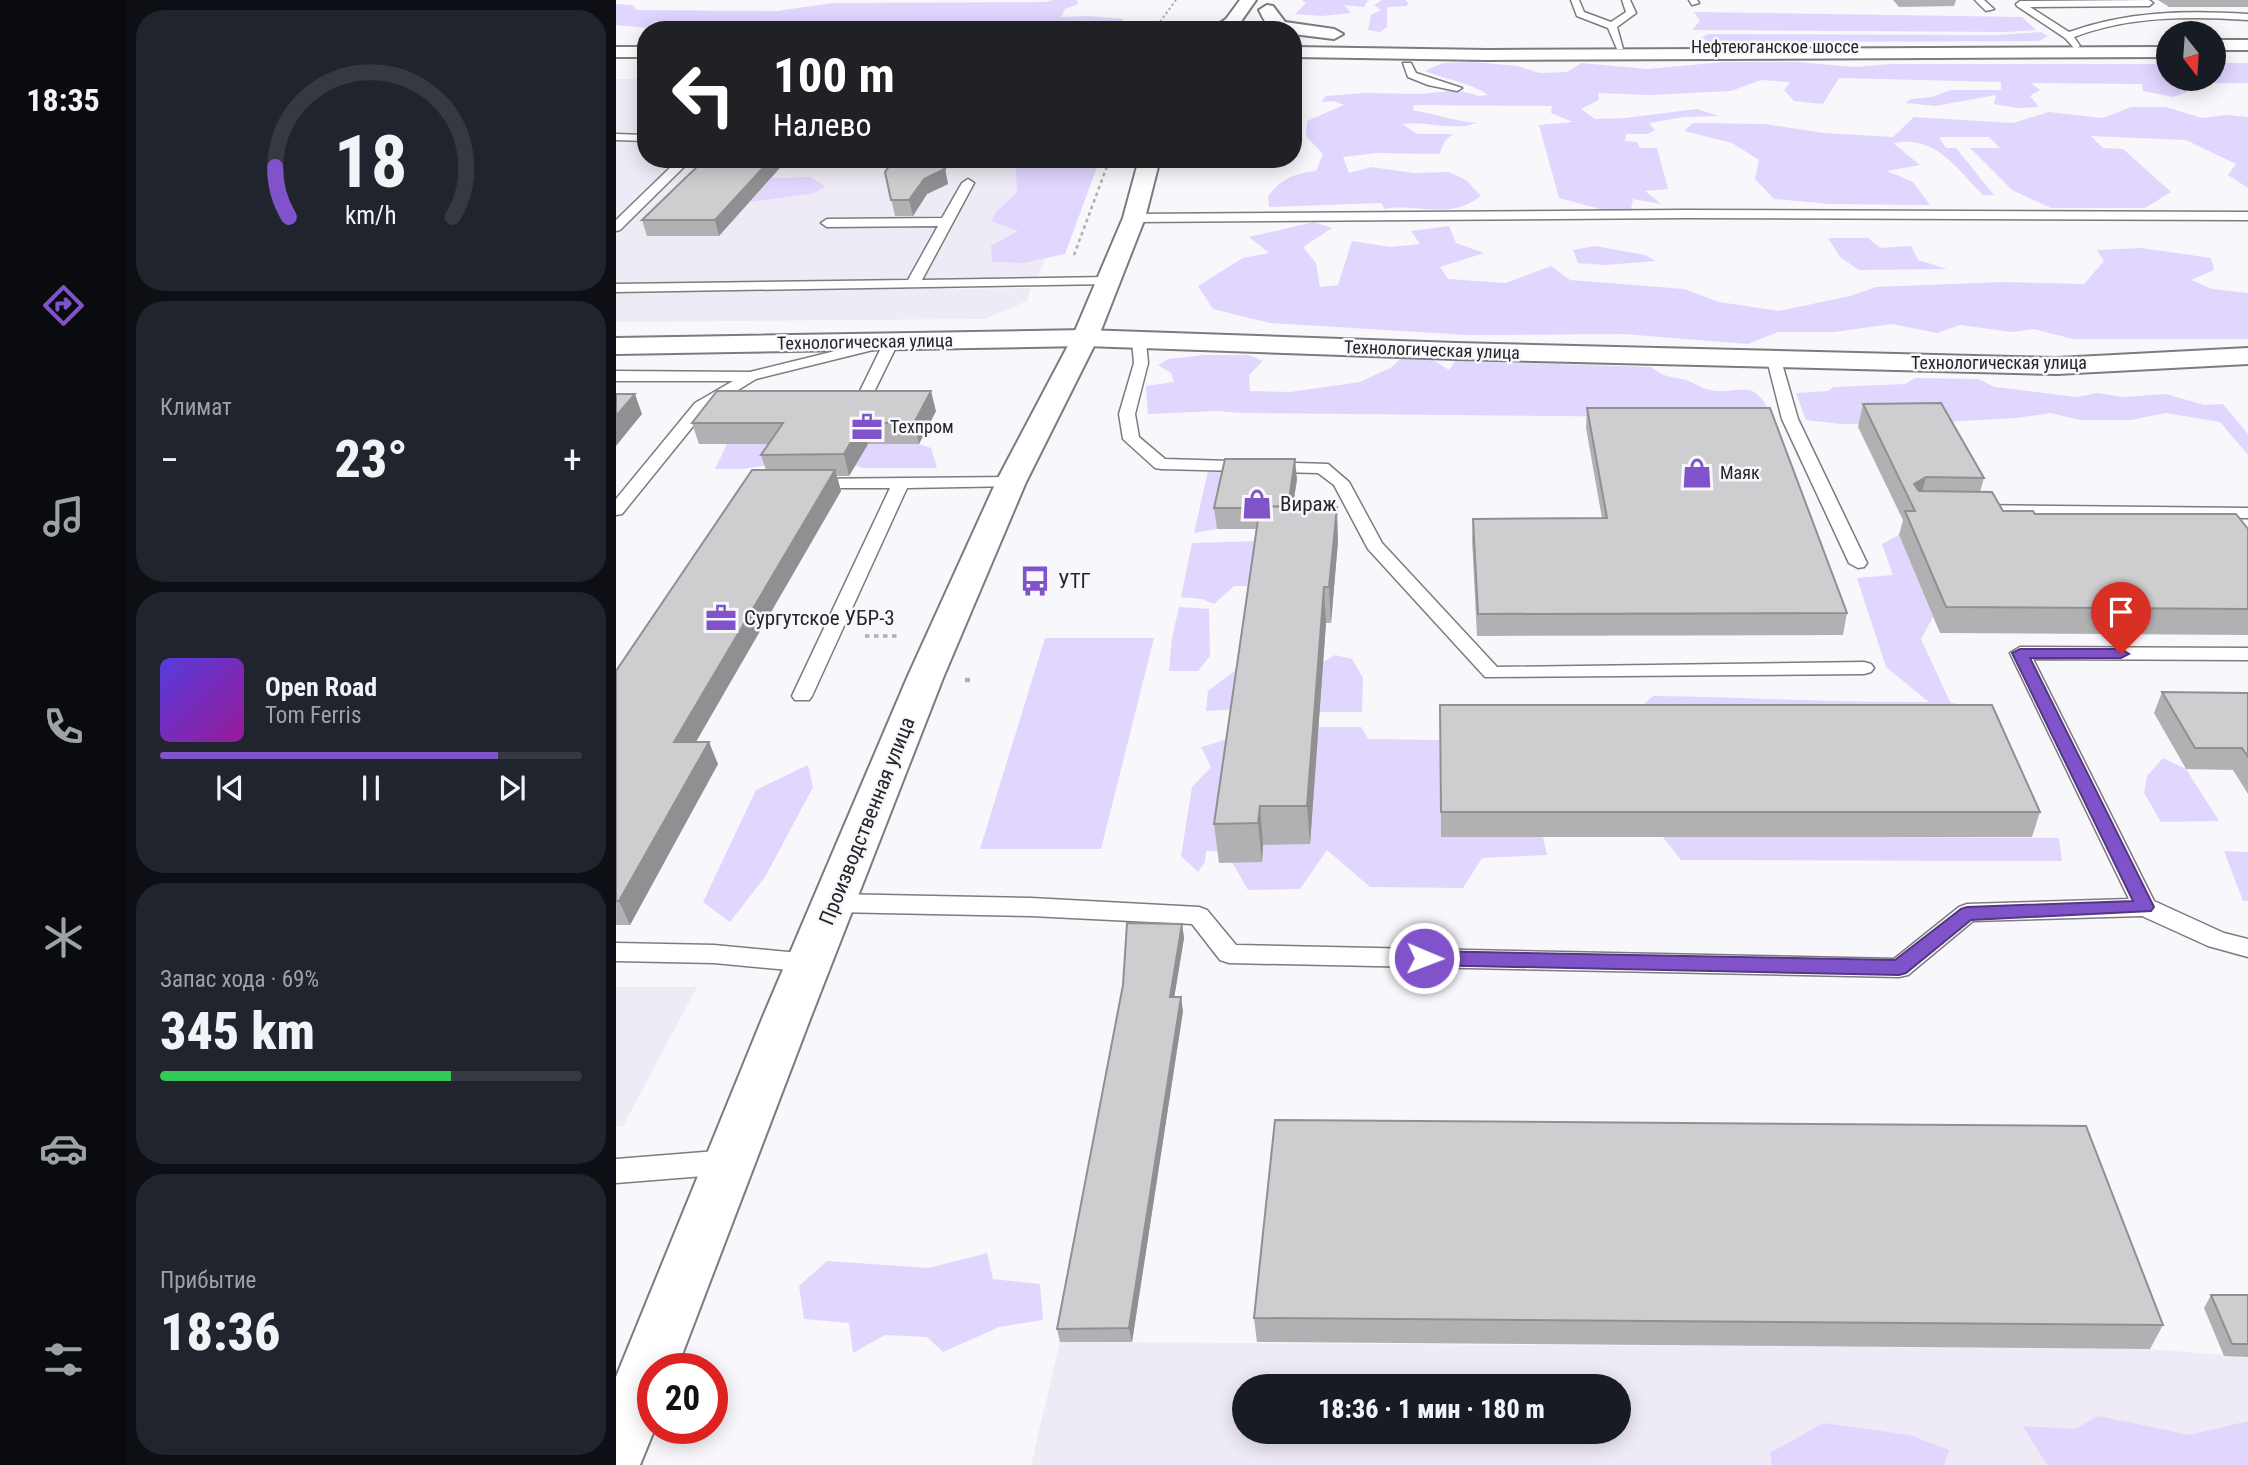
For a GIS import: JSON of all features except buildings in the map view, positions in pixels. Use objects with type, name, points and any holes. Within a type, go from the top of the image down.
[{"type":"main road","points":[[1229,21],[1248,0]]},
{"type":"main road","points":[[1267,5],[1274,21]]},
{"type":"main road","points":[[1302,30],[1342,36],[1581,47]]},
{"type":"main road","name":"Нефтеюганское шоссе","points":[[1302,52],[2071,41],[2156,45]]},
{"type":"main road","points":[[2226,45],[2248,45]]},
{"type":"main road","points":[[616,52],[637,52]]},
{"type":"main road","points":[[1302,65],[1375,52]]},
{"type":"main road","name":"Нефтеюганское шоссе","points":[[1375,52],[1487,55],[2156,52]]},
{"type":"main road","points":[[2226,52],[2248,52]]},
{"type":"main road","name":"Производственная улица","points":[[616,1451],[920,691],[1011,482],[1085,338],[1137,209],[1148,168]]},
{"type":"main road","name":"Производственная улица","points":[[1137,209],[1170,170]]},
{"type":"main road","name":"Технологическая улица","points":[[616,346],[1085,338],[1774,360],[2057,366],[2248,356]]},
{"type":"lane","points":[[1575,0],[1580,14],[1612,26],[1620,47]]},
{"type":"lane","points":[[1612,26],[1630,13],[1626,0]]},
{"type":"lane","points":[[1979,0],[1989,9]]},
{"type":"lane","points":[[2017,2],[2147,2],[2166,15]]},
{"type":"lane","points":[[2017,2],[2071,41],[2083,29],[2166,15],[2222,14],[2248,17]]},
{"type":"lane","points":[[2211,7],[2222,14]]},
{"type":"lane","points":[[1407,65],[1412,75],[1432,83],[1457,88]]},
{"type":"lane","points":[[616,137],[637,138]]},
{"type":"lane","points":[[616,226],[677,168]]},
{"type":"lane","points":[[912,285],[968,183]]},
{"type":"lane","points":[[1137,209],[2248,216]]},
{"type":"lane","points":[[827,223],[947,222]]},
{"type":"lane","points":[[616,288],[1107,281]]},
{"type":"lane","points":[[616,376],[751,376],[892,341]]},
{"type":"lane","points":[[867,393],[892,341]]},
{"type":"lane","points":[[1139,341],[1141,363],[1127,414],[1131,439],[1161,464],[1322,468],[1341,482],[1374,545],[1492,673],[1864,668]]},
{"type":"lane","points":[[1774,360],[1790,419],[1858,563]]},
{"type":"lane","points":[[616,510],[701,406],[751,376]]},
{"type":"lane","points":[[789,482],[1011,482]]},
{"type":"lane","points":[[802,696],[901,483]]},
{"type":"lane","points":[[1961,510],[2248,513]]},
{"type":"lane","points":[[2145,907],[2020,653],[2248,654]]},
{"type":"lane","points":[[833,903],[1031,907],[1199,916],[1229,954],[1899,968],[1967,913],[2145,907],[2217,940],[2248,948]]},
{"type":"lane","points":[[616,952],[714,954],[810,963]]},
{"type":"lane","points":[[616,1171],[730,1162]]},
{"type":"path","points":[[1161,21],[1176,0]]},
{"type":"path","points":[[1063,282],[1107,168]]},
{"type":"path","points":[[867,636],[883,636]]},
{"type":"shaded area","points":[[1077,0],[1078,4],[1065,9],[1061,17],[1124,19],[637,21],[637,27],[616,25],[616,4],[632,5],[637,10],[777,11],[833,3]]},
{"type":"shaded area","points":[[1302,0],[1368,0],[1364,7],[1344,5],[1351,13],[1322,16],[1295,14],[1306,3]]},
{"type":"shaded area","points":[[1382,0],[1405,0],[1409,3],[1406,6],[1387,7],[1387,27],[1380,32],[1368,30],[1371,15],[1381,10],[1374,5]]},
{"type":"shaded area","points":[[1694,12],[2022,17],[2036,30],[1692,30],[1700,21]]},
{"type":"shaded area","points":[[2041,32],[2048,36],[2039,41],[1709,43],[1702,37],[1709,34],[1997,35]]},
{"type":"shaded area","points":[[1473,62],[1517,66],[1540,73],[1567,72],[1582,63],[1647,69],[1724,62],[1797,62],[1855,67],[1890,64],[2156,64],[2156,91],[2187,92],[2173,97],[2143,91],[2142,84],[2031,83],[2040,90],[2030,96],[2039,107],[2018,108],[1994,104],[1996,95],[1936,106],[1905,103],[1911,99],[1932,97],[1951,90],[2001,90],[2001,82],[1839,78],[1823,104],[1794,101],[1784,90],[1790,82],[1761,80],[1731,91],[1649,95],[1598,93],[1599,100],[1581,109],[1595,119],[1697,109],[1718,116],[1684,117],[1649,123],[1655,130],[1648,134],[1626,134],[1625,141],[1637,142],[1640,148],[1657,148],[1668,189],[1645,191],[1661,204],[1633,199],[1631,209],[1608,211],[1559,198],[1539,125],[1573,122],[1551,113],[1552,106],[1414,105],[1413,110],[1477,123],[1458,126],[1402,124],[1417,134],[1453,134],[1445,141],[1439,154],[1376,153],[1343,157],[1349,173],[1371,167],[1414,173],[1449,172],[1466,180],[1481,196],[1463,206],[1442,210],[1385,209],[1381,203],[1269,207],[1268,196],[1283,181],[1301,173],[1316,171],[1323,154],[1306,136],[1307,121],[1344,105],[1334,101],[1321,102],[1326,96],[1364,93],[1422,94],[1457,90],[1479,96],[1488,95],[1473,87],[1425,71],[1443,63]]},
{"type":"shaded area","points":[[2226,63],[2248,63],[2248,83],[2226,83]]},
{"type":"shaded area","points":[[616,79],[637,79],[637,168],[1083,168],[1037,278],[949,280],[944,289],[1031,288],[1027,301],[985,319],[616,322]]},
{"type":"shaded area","points":[[2131,107],[2166,107],[2202,118],[2226,115],[2248,117],[2248,188],[2228,175],[2236,164],[2186,140],[2091,136],[2103,148],[2123,149],[2171,192],[2145,208],[2051,208],[2012,190],[1970,148],[2000,148],[1989,137],[1939,137],[1946,148],[1956,148],[1994,195],[1983,195],[1944,155],[1921,144],[1908,142],[1893,143],[1920,165],[1887,171],[1913,182],[1930,205],[1830,204],[1774,199],[1755,179],[1759,160],[1732,143],[1684,131],[1693,123],[1764,124],[1824,133],[1893,137],[1914,117],[2013,123],[2049,112],[2103,118]]},
{"type":"shaded area","points":[[1016,168],[1097,168],[1065,254],[1023,263],[992,262],[991,246],[1018,231],[991,221],[996,212],[1017,193]]},
{"type":"shaded area","points":[[810,177],[825,186],[815,193],[750,202],[772,178]]},
{"type":"shaded area","points":[[1314,222],[1332,228],[1303,247],[1316,263],[1320,287],[1338,285],[1352,241],[1390,247],[1420,244],[1411,231],[1449,226],[1456,243],[1484,253],[1440,267],[1448,279],[1506,283],[1551,266],[1570,280],[1684,289],[1719,302],[1779,311],[1850,296],[1876,287],[2002,282],[2084,284],[2104,261],[2097,250],[2141,248],[2211,258],[2214,270],[2191,280],[2212,289],[2248,293],[2248,339],[2073,339],[2034,329],[2012,332],[1960,325],[1937,333],[1892,324],[1834,332],[1778,332],[1748,344],[1623,334],[1468,335],[1270,323],[1213,309],[1198,286],[1243,258],[1269,253],[1249,237]]},
{"type":"shaded area","points":[[1828,238],[1868,238],[1880,248],[1911,246],[1918,260],[1947,269],[1859,270],[1840,257]]},
{"type":"shaded area","points":[[1595,246],[1645,255],[1656,261],[1605,265],[1578,263],[1573,250]]},
{"type":"shaded area","points":[[1204,355],[1249,355],[1263,361],[1249,375],[1250,391],[1290,392],[1360,382],[1392,367],[1400,359],[1433,360],[1449,370],[1455,361],[1651,367],[1664,375],[1686,380],[1706,389],[1752,391],[1765,404],[1772,418],[1217,411],[1148,414],[1146,386],[1174,382],[1171,373],[1158,365],[1169,359]]},
{"type":"shaded area","points":[[1915,378],[1978,379],[1995,387],[2077,397],[2097,393],[2124,397],[2166,394],[2204,405],[2223,404],[2248,434],[2248,455],[2220,422],[2166,413],[2131,420],[2079,420],[2051,413],[2016,418],[1926,423],[1841,424],[1806,420],[1796,393],[1828,391],[1833,387],[1905,384]]},
{"type":"shaded area","points":[[727,444],[919,444],[931,448],[937,468],[862,468],[830,455],[743,469],[715,469]]},
{"type":"shaded area","points":[[1227,469],[1217,529],[1194,533],[1208,471]]},
{"type":"shaded area","points":[[1899,535],[1933,617],[1921,639],[1950,702],[1988,715],[1654,729],[1643,705],[1653,696],[1929,702],[1886,667],[1857,578],[1893,575],[1882,544]]},
{"type":"shaded area","points":[[1262,541],[1255,586],[1234,586],[1214,604],[1202,599],[1181,597],[1192,543]]},
{"type":"shaded area","points":[[1179,607],[1209,609],[1210,656],[1198,671],[1169,671],[1172,638]]},
{"type":"shaded area","points":[[1045,638],[1154,638],[1101,849],[980,849]]},
{"type":"shaded area","points":[[1335,655],[1352,659],[1363,678],[1362,712],[1319,712],[1322,668],[1313,668]]},
{"type":"shaded area","points":[[1245,663],[1239,709],[1206,711],[1208,691]]},
{"type":"shaded area","points":[[1318,727],[1361,727],[1368,739],[1440,740],[1441,837],[1543,837],[1547,855],[1482,858],[1463,888],[1370,887],[1327,850],[1300,889],[1248,890],[1232,862],[1262,862],[1263,845]]},
{"type":"shaded area","points":[[1235,737],[1220,851],[1206,851],[1205,862],[1198,872],[1181,856],[1192,787],[1211,767],[1201,747]]},
{"type":"shaded area","points":[[2163,758],[2186,769],[2219,821],[2161,822],[2144,793],[2147,776]]},
{"type":"shaded area","points":[[808,765],[813,787],[765,877],[730,922],[703,902],[756,790]]},
{"type":"shaded area","points":[[1662,836],[2059,838],[2062,861],[1681,860]]},
{"type":"shaded area","points":[[2224,851],[2248,852],[2248,901],[2243,901]]},
{"type":"shaded area","points":[[616,987],[697,987],[623,1126],[616,1126]]},
{"type":"shaded area","points":[[987,1253],[993,1279],[1040,1284],[1043,1320],[999,1327],[943,1352],[927,1337],[885,1335],[853,1353],[849,1323],[804,1319],[799,1286],[827,1261],[929,1268]]},
{"type":"shaded area","points":[[1060,1342],[2150,1349],[2248,1357],[2248,1465],[1031,1465]]},
{"type":"shaded area","points":[[2098,1416],[2190,1435],[2248,1421],[2248,1465],[2047,1465],[2023,1426],[2075,1429]]},
{"type":"shaded area","points":[[1823,1423],[1910,1435],[1949,1450],[1944,1465],[1772,1465],[1770,1453]]},
{"type":"place","name":"Техпром","points":[[867,427]]},
{"type":"place","name":"Маяк","points":[[1697,473]]},
{"type":"place","name":"Вираж","points":[[1257,504]]},
{"type":"place","name":"УТГ","points":[[1035,581]]},
{"type":"place","name":"Сургутское УБР-3","points":[[721,618]]},
{"type":"route","points":[[1424,958],[1899,968],[1967,913],[2145,907],[2020,653],[2121,654]]}]
